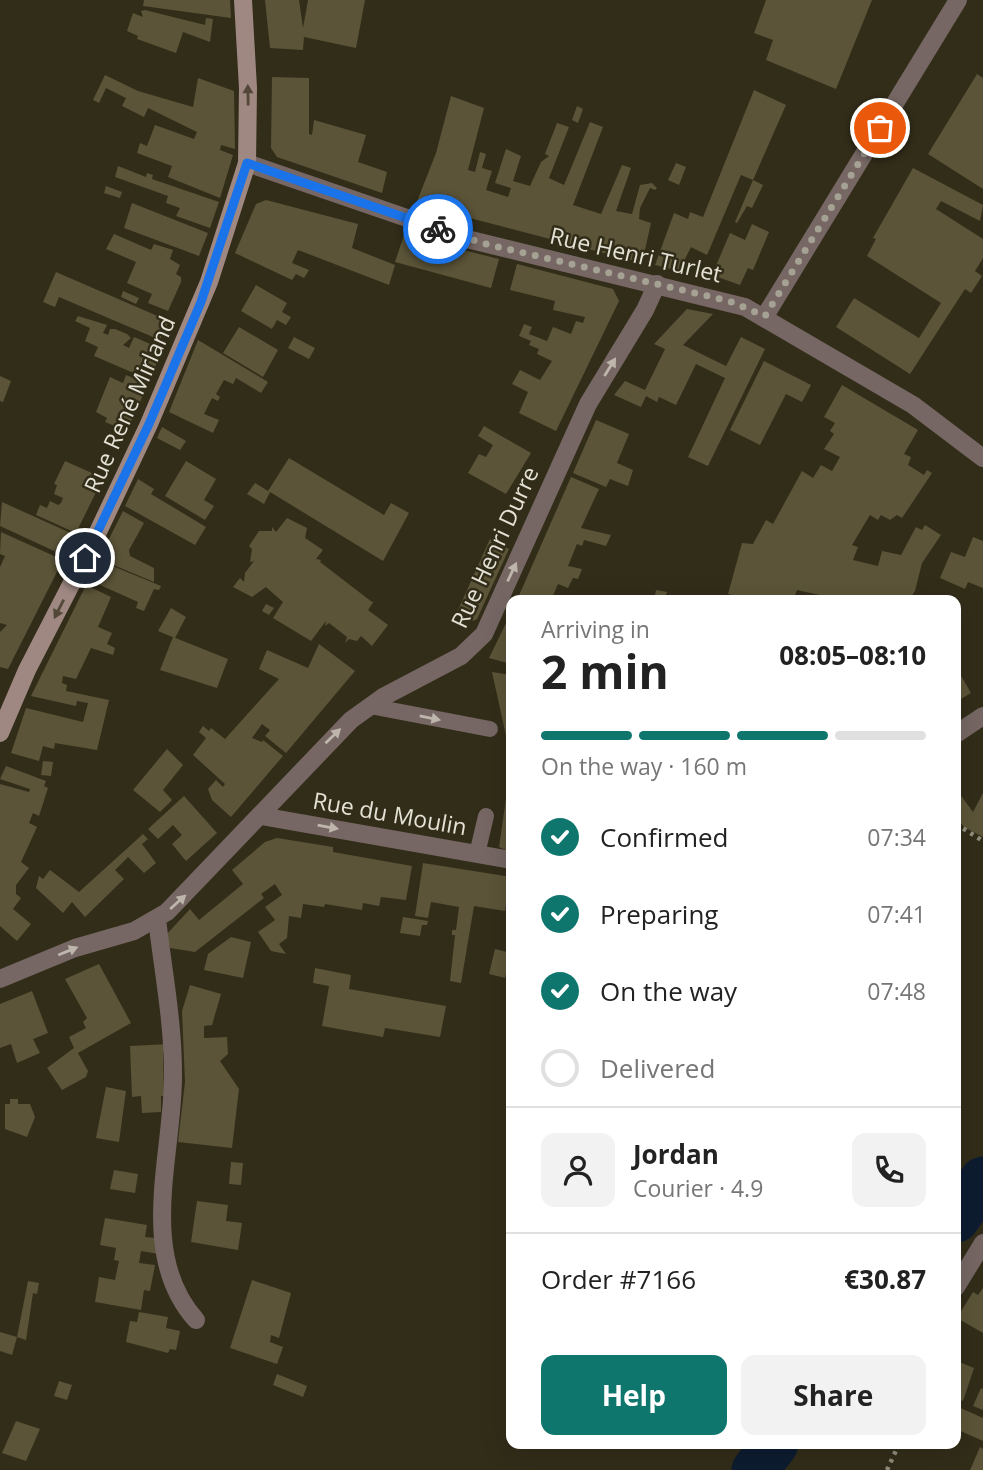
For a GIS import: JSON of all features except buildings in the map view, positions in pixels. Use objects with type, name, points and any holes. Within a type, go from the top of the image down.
[{"type":"street","name":"Rue René Mirland","points":[[0,733],[23,678],[149,424],[201,302],[247,163],[248,88],[243,0]]},
{"type":"street","points":[[765,316],[958,0]]},
{"type":"street","name":"Rue Henri Turlet","points":[[247,163],[471,240],[729,301],[765,316],[913,405],[983,458]]},
{"type":"street","name":"Rue Henri Durre","points":[[0,979],[86,944],[122,936],[157,919],[181,900],[338,731],[370,706],[452,662],[479,641],[588,404],[645,310],[657,284]]},
{"type":"street","points":[[961,731],[983,716]]},
{"type":"street","name":"Rue du Moulin","points":[[261,816],[506,859]]},
{"type":"street","points":[[157,919],[173,1073],[162,1235],[177,1292],[196,1320]]},
{"type":"street","points":[[961,1279],[983,1243]]},
{"type":"lane","points":[[370,706],[490,729]]},
{"type":"lane","points":[[477,854],[486,816]]},
{"type":"path","points":[[961,827],[983,841]]},
{"type":"path","points":[[887,1470],[897,1449]]},
{"type":"waterway","points":[[961,1212],[983,1180]]},
{"type":"waterway","points":[[755,1470],[771,1449]]},
{"type":"way so far","points":[[438,229],[486,244],[729,301],[765,316],[880,128]]},
{"type":"route","points":[[85,558],[149,424],[201,302],[247,163],[387,209],[438,229]]}]
